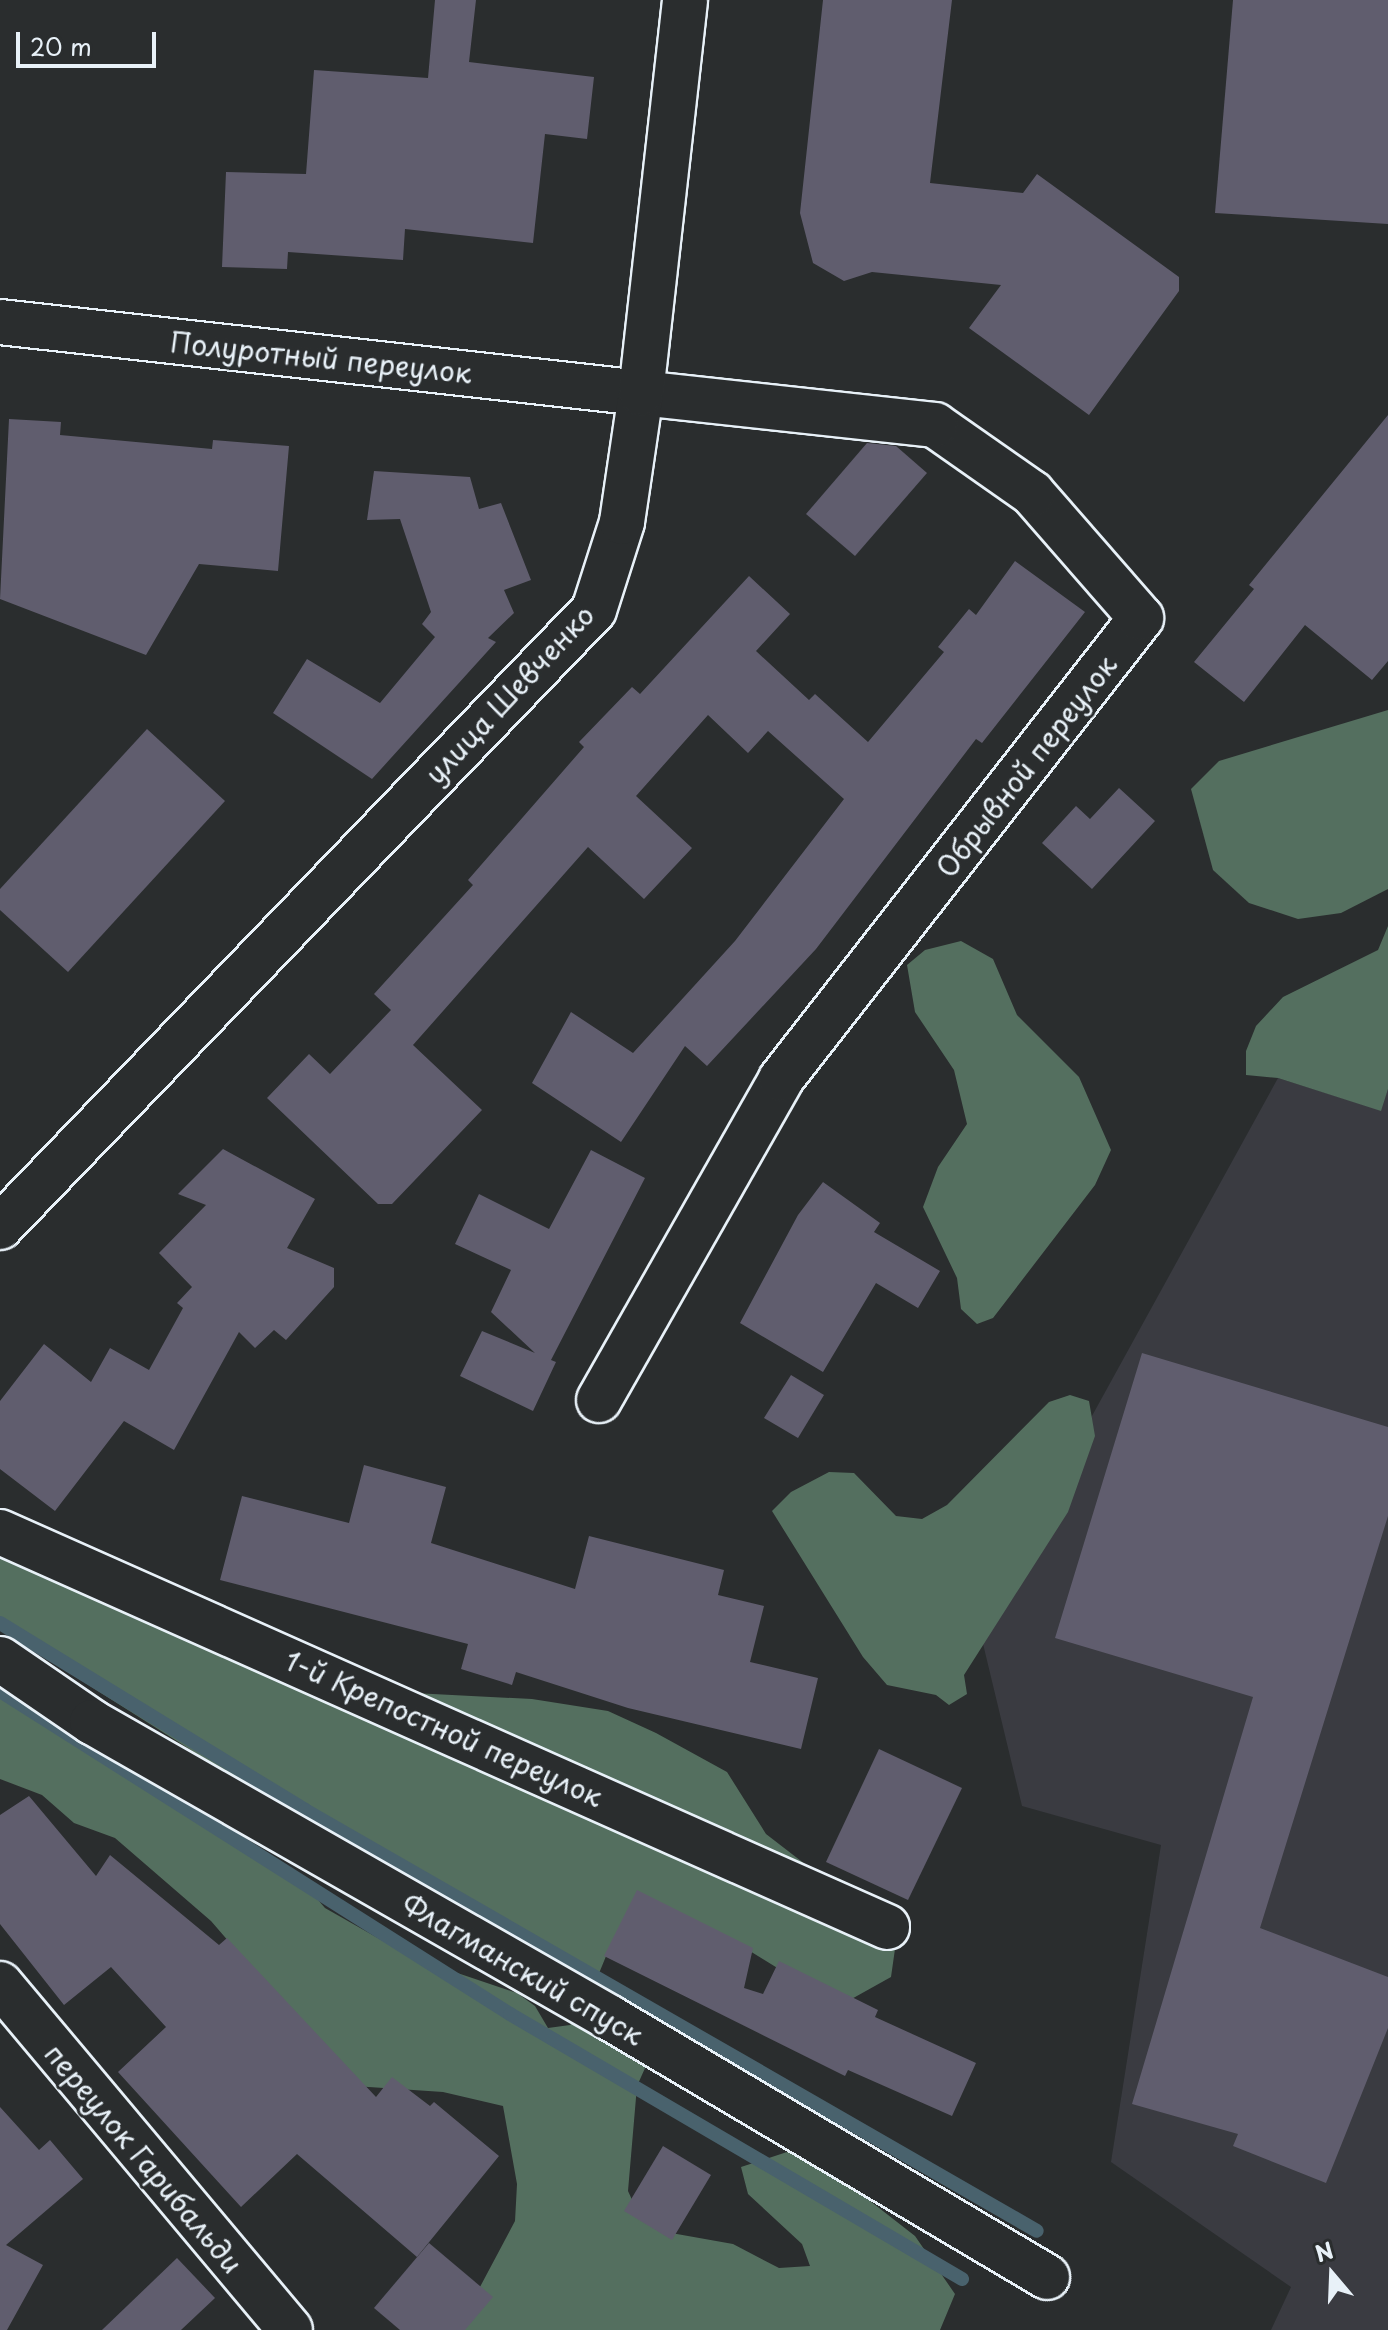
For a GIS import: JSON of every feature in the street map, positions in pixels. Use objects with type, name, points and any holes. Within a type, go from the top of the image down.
[{"type":"street","name":"улица Шевченко","points":[[0,1227],[594,610],[622,522],[641,393],[685,0]]},
{"type":"street","name":"Полуротный переулок","points":[[0,322],[641,393]]},
{"type":"street","name":"Обрывной переулок","points":[[599,1400],[781,1079],[1141,618],[1032,493],[935,425],[641,393]]},
{"type":"street","name":"1-й Крепостной переулок","points":[[0,1532],[887,1927]]},
{"type":"street","name":"Флагманский спуск","points":[[0,1659],[92,1722],[610,2018],[1047,2277]]},
{"type":"street","name":"переулок Гарибальди","points":[[0,1984],[290,2330]]},
{"type":"shaded area","points":[[1278,1078],[1380,1110],[1388,1089],[1388,2330],[1271,2330],[1291,2287],[1111,2162],[1161,1845],[1022,1806],[978,1623]]},
{"type":"green space","points":[[1388,710],[1388,889],[1341,913],[1298,919],[1249,903],[1213,870],[1191,789],[1219,761]]},
{"type":"green space","points":[[1388,926],[1388,1089],[1381,1111],[1278,1078],[1246,1075],[1246,1051],[1256,1026],[1283,997],[1378,950]]},
{"type":"green space","points":[[961,941],[993,959],[1017,1015],[1079,1077],[1111,1150],[1095,1185],[993,1318],[977,1324],[961,1309],[957,1278],[923,1207],[938,1167],[967,1124],[954,1070],[915,1012],[907,965],[925,950]]},
{"type":"green space","points":[[1070,1395],[1089,1401],[1095,1436],[1068,1512],[964,1675],[967,1694],[949,1705],[936,1695],[887,1685],[863,1657],[772,1511],[791,1492],[829,1472],[854,1473],[896,1516],[922,1519],[947,1505],[1049,1402]]},
{"type":"green space","points":[[0,1523],[375,1691],[532,1699],[608,1711],[656,1733],[727,1772],[766,1834],[897,1935],[891,1977],[839,2006],[745,1948],[611,1944],[593,1988],[330,1838],[0,1629]]},
{"type":"green space","points":[[10,1694],[205,1809],[250,1850],[294,1872],[325,1908],[413,1958],[517,1993],[535,2006],[548,2028],[570,2025],[580,2015],[650,2057],[637,2086],[628,2191],[639,2215],[660,2231],[733,2244],[779,2268],[810,2266],[802,2244],[748,2194],[741,2167],[787,2152],[815,2158],[915,2236],[955,2294],[940,2330],[441,2330],[472,2302],[515,2221],[517,2184],[503,2106],[443,2092],[354,2086],[211,1921],[115,1838],[74,1823],[42,1795],[0,1779],[0,1695]]},
{"type":"building","points":[[435,0],[476,0],[469,62],[594,77],[587,139],[545,134],[533,243],[405,229],[403,260],[288,252],[287,269],[222,267],[226,172],[306,174],[314,70],[428,78]]},
{"type":"building","points":[[823,0],[952,0],[930,183],[1023,193],[1037,174],[1179,277],[1179,291],[1089,415],[969,328],[1001,285],[872,272],[844,281],[813,263],[800,213]]},
{"type":"building","points":[[1233,0],[1388,0],[1388,224],[1215,213]]},
{"type":"building","points":[[1388,415],[1388,661],[1372,680],[1305,625],[1244,702],[1194,662],[1254,589],[1249,585]]},
{"type":"building","points":[[9,419],[61,422],[60,435],[212,449],[213,440],[289,446],[278,571],[199,564],[146,655],[0,599]]},
{"type":"building","points":[[867,443],[896,446],[927,473],[855,556],[806,514]]},
{"type":"building","points":[[374,471],[470,477],[479,509],[501,503],[531,580],[504,590],[514,613],[488,638],[496,642],[372,779],[273,713],[307,659],[380,703],[435,637],[422,624],[431,612],[400,519],[367,520]]},
{"type":"building","points":[[1015,561],[1085,612],[982,743],[976,739],[816,949],[707,1066],[685,1046],[621,1142],[532,1083],[571,1012],[633,1053],[735,941],[844,799],[768,731],[748,753],[708,715],[636,796],[692,848],[644,899],[588,847],[413,1045],[482,1110],[392,1204],[378,1204],[267,1098],[309,1054],[330,1074],[391,1010],[374,994],[473,885],[468,880],[584,747],[579,742],[632,687],[640,694],[749,576],[790,614],[756,651],[809,700],[815,694],[868,742],[944,652],[938,647],[969,609],[976,615]]},
{"type":"building","points":[[147,729],[225,801],[68,972],[0,910],[0,889]]},
{"type":"building","points":[[1119,788],[1155,821],[1092,889],[1042,843],[1076,806],[1090,819]]},
{"type":"building","points":[[223,1149],[315,1199],[287,1248],[334,1268],[334,1287],[286,1340],[274,1330],[255,1348],[239,1332],[174,1450],[124,1421],[55,1511],[0,1469],[0,1401],[44,1344],[91,1382],[110,1348],[149,1370],[183,1308],[177,1303],[192,1287],[159,1253],[206,1205],[178,1194]]},
{"type":"building","points":[[591,1150],[645,1178],[551,1360],[556,1362],[533,1411],[460,1376],[482,1331],[535,1353],[491,1312],[511,1270],[455,1244],[479,1194],[549,1229]]},
{"type":"building","points":[[823,1182],[880,1223],[874,1232],[940,1271],[918,1308],[876,1283],[823,1372],[740,1323],[798,1215]]},
{"type":"building","points":[[1142,1353],[1388,1427],[1388,1516],[1260,1928],[1388,1977],[1388,2028],[1326,2183],[1233,2146],[1238,2134],[1132,2104],[1253,1697],[1055,1638]]},
{"type":"building","points":[[791,1375],[824,1395],[798,1438],[764,1418]]},
{"type":"building","points":[[364,1465],[446,1487],[431,1543],[575,1589],[589,1536],[724,1570],[718,1595],[764,1606],[750,1662],[818,1678],[801,1749],[628,1708],[516,1672],[512,1685],[461,1669],[468,1644],[220,1580],[242,1496],[349,1523]]},
{"type":"building","points":[[879,1749],[962,1788],[908,1900],[826,1862]]},
{"type":"building","points":[[29,1796],[96,1876],[110,1855],[219,1945],[227,1938],[376,2097],[392,2077],[430,2106],[434,2102],[499,2156],[417,2257],[297,2154],[241,2207],[118,2072],[166,2027],[111,1967],[64,2005],[0,1924],[0,1815]]},
{"type":"building","points":[[637,1890],[753,1948],[744,1988],[763,1994],[779,1961],[878,2010],[875,2017],[976,2063],[952,2116],[848,2070],[845,2076],[604,1956]]},
{"type":"building","points":[[0,2107],[39,2150],[50,2140],[83,2179],[6,2245],[43,2265],[7,2330],[0,2330]]},
{"type":"building","points":[[663,2146],[711,2175],[672,2240],[624,2211]]},
{"type":"building","points":[[429,2243],[493,2297],[465,2330],[400,2330],[374,2308]]},
{"type":"building","points":[[177,2258],[215,2298],[181,2330],[102,2330]]},
{"type":"waterway","points":[[0,1623],[305,1810],[1037,2231]]},
{"type":"waterway","points":[[0,1691],[510,2014],[962,2279]]}]
